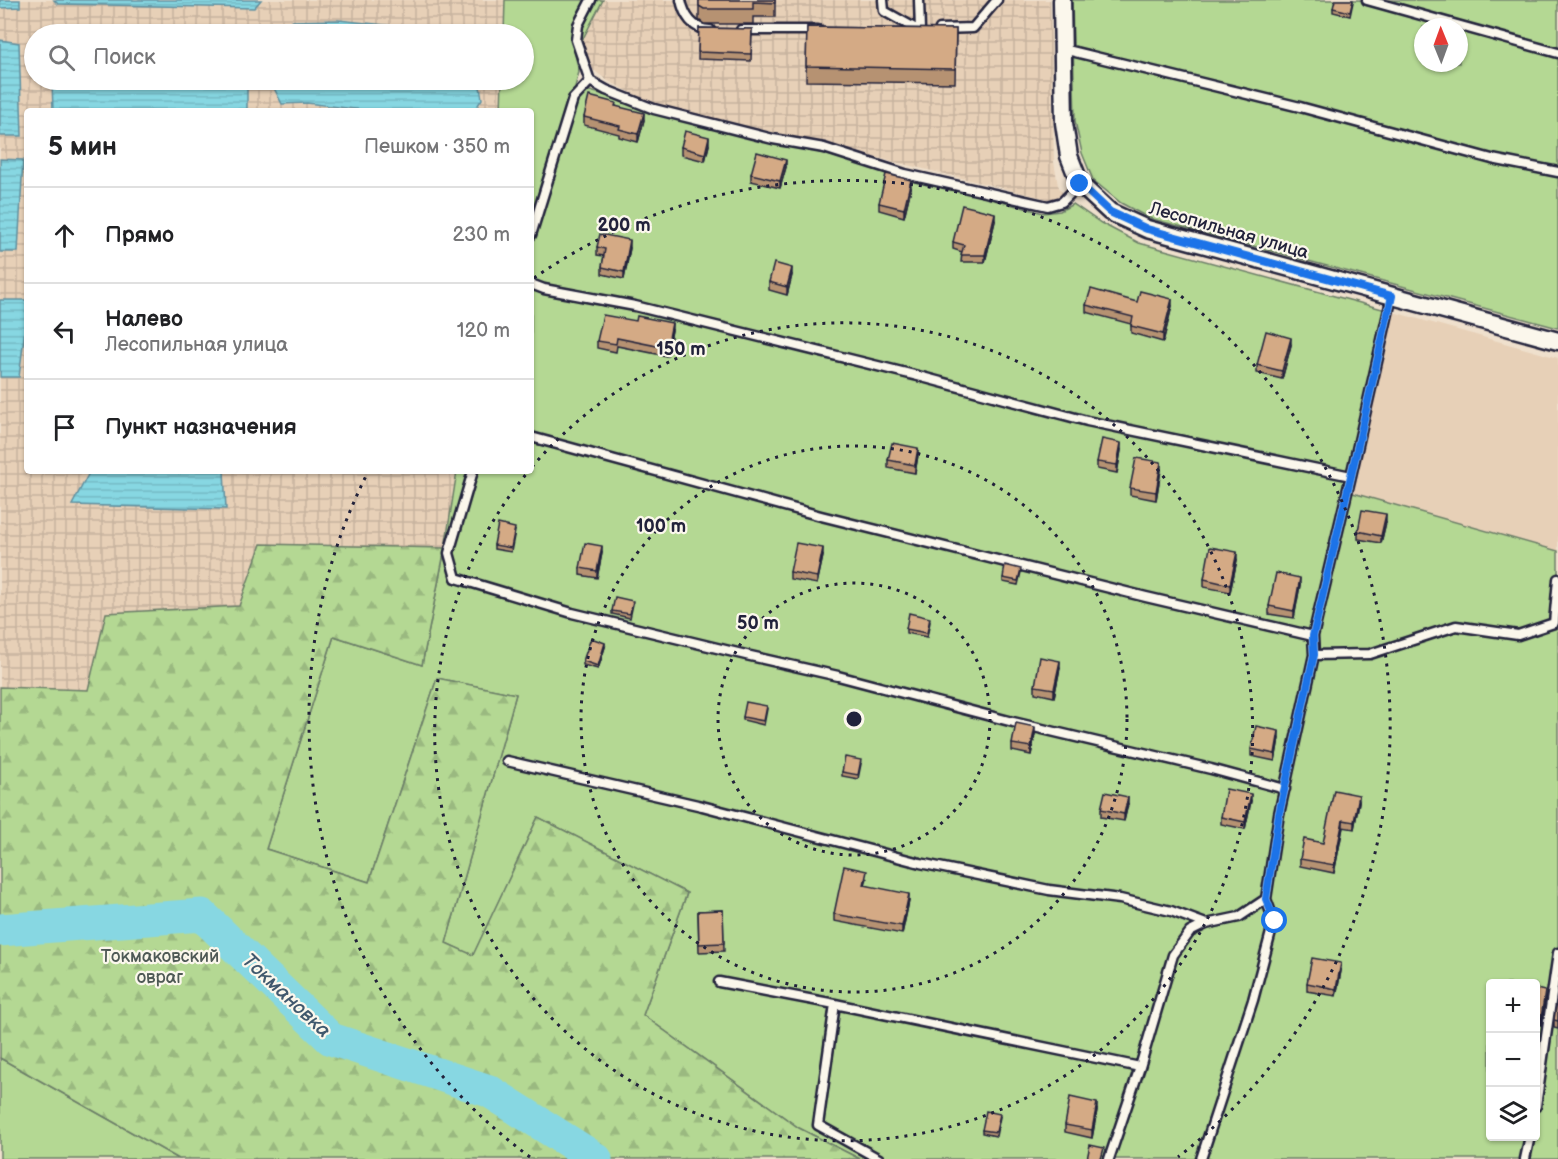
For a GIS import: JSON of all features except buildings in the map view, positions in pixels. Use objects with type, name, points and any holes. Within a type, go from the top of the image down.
[{"type":"street","name":"Лесопильная улица","points":[[1062,0],[1064,123],[1069,156],[1080,184],[1110,212],[1147,229],[1558,341]]},
{"type":"lane","points":[[591,0],[578,25],[576,40],[590,81],[606,90],[654,109],[824,148],[905,174],[1048,206],[1062,202],[1080,184]]},
{"type":"lane","points":[[681,0],[690,22],[702,30],[725,30]]},
{"type":"lane","points":[[883,0],[884,11],[920,30]]},
{"type":"lane","points":[[919,0],[920,30]]},
{"type":"lane","points":[[897,30],[973,28],[997,0]]},
{"type":"lane","points":[[1368,0],[1558,53]]},
{"type":"lane","points":[[736,30],[828,30]]},
{"type":"lane","points":[[1062,49],[1300,107],[1492,159],[1558,172]]},
{"type":"lane","points":[[534,225],[573,99],[590,81]]},
{"type":"lane","points":[[534,285],[635,306],[910,374],[1087,421],[1351,476]]},
{"type":"lane","points":[[1200,1159],[1253,1000],[1275,921],[1266,899],[1279,814],[1314,655],[1313,636],[1392,296]]},
{"type":"lane","points":[[534,438],[821,516],[1313,636]]},
{"type":"lane","points":[[472,474],[449,553],[456,578],[572,613],[838,676],[1013,722],[1286,789]]},
{"type":"lane","points":[[1314,655],[1370,654],[1456,626],[1518,635],[1554,623],[1558,579]]},
{"type":"lane","points":[[507,761],[702,807],[920,863],[1049,890],[1120,899],[1171,911],[1206,924]]},
{"type":"lane","points":[[1109,1159],[1140,1067],[1173,955],[1190,932],[1206,924],[1239,917],[1266,899]]},
{"type":"lane","points":[[1539,1087],[1558,953]]},
{"type":"lane","points":[[719,982],[1140,1067]]},
{"type":"lane","points":[[835,1004],[818,1125],[879,1159]]},
{"type":"lane","points":[[1525,1159],[1529,1141]]},
{"type":"shaded area","points":[[0,0],[505,0],[504,24],[24,24],[24,90],[502,90],[501,108],[24,108],[24,474],[457,474],[445,548],[262,544],[239,606],[106,613],[88,690],[0,687]]},
{"type":"shaded area","points":[[603,0],[1050,0],[1054,162],[1058,185],[1063,194],[1052,200],[654,104],[608,81],[575,54]]},
{"type":"shaded area","points":[[1386,310],[1558,358],[1558,551],[1341,490]]},
{"type":"green space","points":[[505,0],[603,0],[575,54],[579,72],[575,87],[1043,213],[1060,211],[1073,204],[1101,223],[1139,243],[1386,310],[1342,490],[1558,551],[1558,1159],[860,1159],[799,1128],[643,1015],[687,893],[538,817],[473,956],[446,943],[516,694],[437,678],[369,882],[266,849],[334,636],[422,665],[445,548],[457,474],[534,474],[534,108],[501,108],[502,90],[534,90],[534,24],[504,24]]},
{"type":"green space","points":[[1072,0],[1558,0],[1558,328],[1149,218],[1121,203],[1093,180],[1082,153],[1075,121]]},
{"type":"green space","name":"Токмаковский овраг","points":[[261,544],[445,548],[422,665],[334,636],[266,849],[369,882],[437,678],[516,694],[446,943],[473,955],[538,817],[687,893],[643,1015],[799,1128],[860,1159],[179,1159],[0,1058],[0,687],[88,690],[106,613],[239,606]]},
{"type":"green space","points":[[0,1058],[179,1159],[0,1159]]},
{"type":"water","points":[[0,0],[20,0],[20,7],[0,8]]},
{"type":"water","points":[[54,0],[261,0],[254,8],[58,4]]},
{"type":"water","points":[[338,20],[375,24],[287,24],[293,21]]},
{"type":"water","points":[[0,40],[19,43],[22,136],[0,136]]},
{"type":"water","points":[[52,90],[247,90],[247,108],[53,108]]},
{"type":"water","points":[[275,90],[481,90],[482,99],[476,108],[346,108],[307,103],[282,104]]},
{"type":"water","points":[[0,159],[23,160],[18,252],[0,252]]},
{"type":"water","points":[[0,300],[24,300],[24,338],[19,377],[0,377]]},
{"type":"water","points":[[88,474],[224,474],[226,509],[72,505]]},
{"type":"waterway","name":"Токмановка","points":[[0,930],[202,915],[331,1039],[489,1091],[596,1159]]},
{"type":"route","points":[[1080,184],[1110,212],[1147,229],[1392,296],[1313,636],[1314,655],[1279,814],[1266,899],[1275,921]]}]
